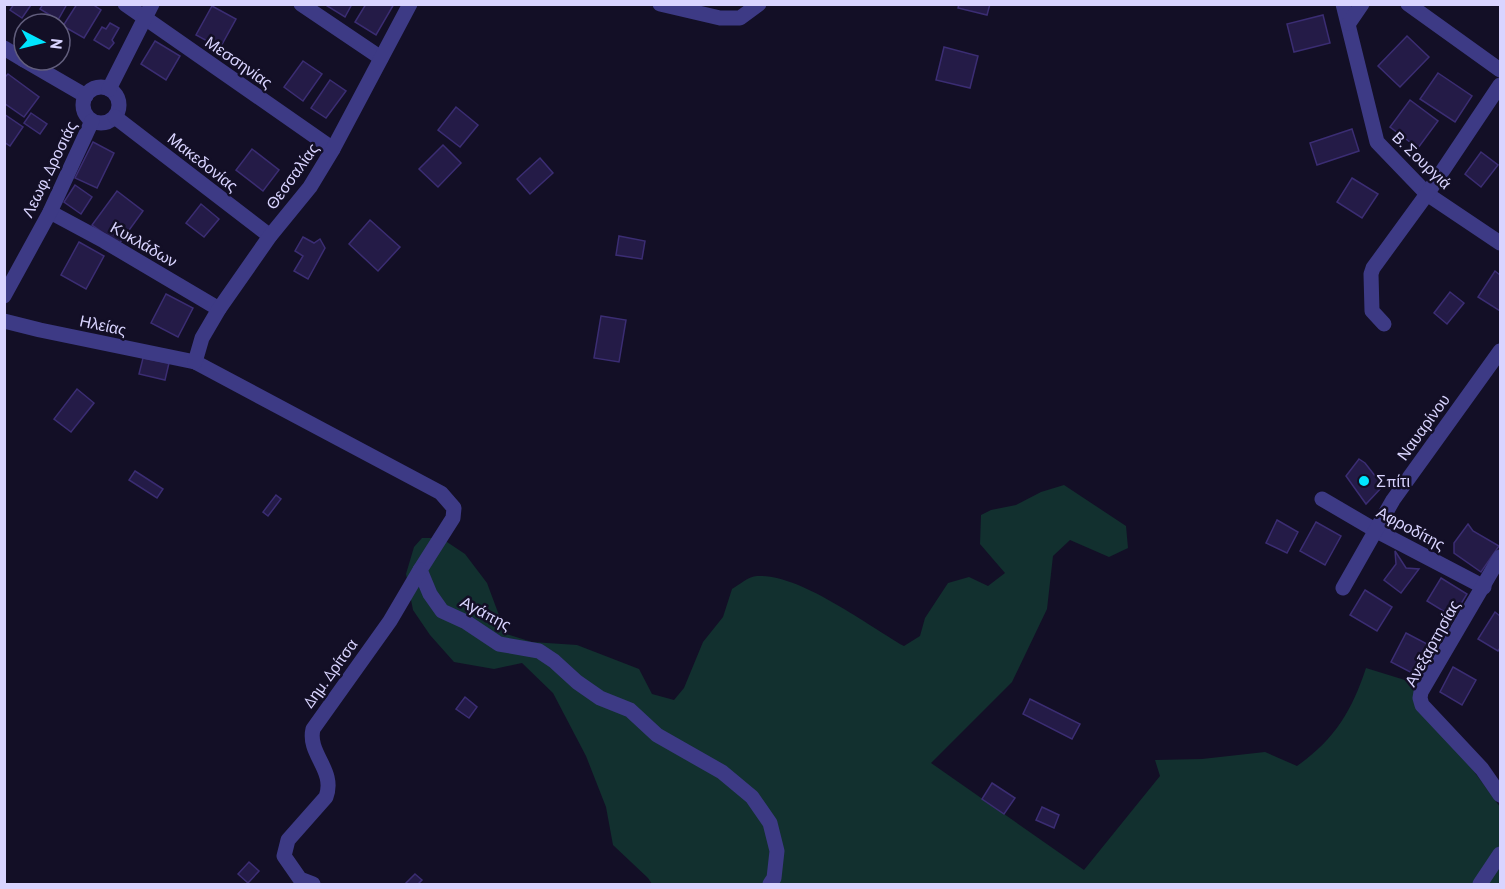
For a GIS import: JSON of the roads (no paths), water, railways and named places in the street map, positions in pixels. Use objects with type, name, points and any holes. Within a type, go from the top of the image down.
[{"type":"street","name":"Μεσσηνίας","points":[[125,4],[148,11],[333,149]]},
{"type":"street","points":[[301,4],[381,58]]},
{"type":"street","name":"Θεσσαλίας","points":[[195,362],[202,338],[219,309],[270,236],[309,187],[333,149],[410,4]]},
{"type":"street","points":[[660,4],[720,18],[740,18],[759,4]]},
{"type":"street","name":"Β. Σουργιά","points":[[1343,4],[1377,142],[1427,194],[1500,243]]},
{"type":"street","points":[[1349,23],[1362,4]]},
{"type":"street","points":[[1408,4],[1500,70]]},
{"type":"street","points":[[109,89],[148,11]]},
{"type":"street","points":[[45,72],[86,96]]},
{"type":"street","points":[[1384,324],[1372,312],[1372,270],[1427,194],[1500,85]]},
{"type":"street","points":[[94,89],[109,89],[118,101],[119,107],[115,117],[102,123],[92,121],[85,113],[86,96],[94,89]]},
{"type":"street","name":"Μακεδονίας","points":[[115,117],[270,236]]},
{"type":"street","name":"Λεωφ. Δροσιάς","points":[[4,296],[50,212],[92,121]]},
{"type":"street","name":"Κυκλάδων","points":[[50,212],[219,309]]},
{"type":"street","name":"Ηλείας","points":[[4,321],[195,362]]},
{"type":"street","name":"Ναυαρίνου","points":[[1343,588],[1393,500],[1500,351]]},
{"type":"street","points":[[195,362],[441,493],[454,508],[453,518],[420,570]]},
{"type":"street","name":"Αφροδίτης","points":[[1322,499],[1375,530],[1484,586]]},
{"type":"street","name":"Ανεξαρτησίας","points":[[1500,557],[1420,698],[1422,705],[1482,769],[1500,795]]},
{"type":"street","name":"Δημ. Δρίτσα","points":[[313,885],[300,879],[284,856],[288,840],[326,797],[329,790],[327,772],[312,743],[313,729],[390,621],[420,570]]},
{"type":"street","name":"Αγάπης","points":[[420,570],[430,594],[442,611],[466,622],[500,644],[539,651],[600,698],[630,710],[657,735],[722,772],[752,797],[770,823],[777,851],[774,878],[770,885]]},
{"type":"street","points":[[1480,885],[1500,854]]},
{"type":"place","name":"Σπίτι","points":[[1364,481]]}]
